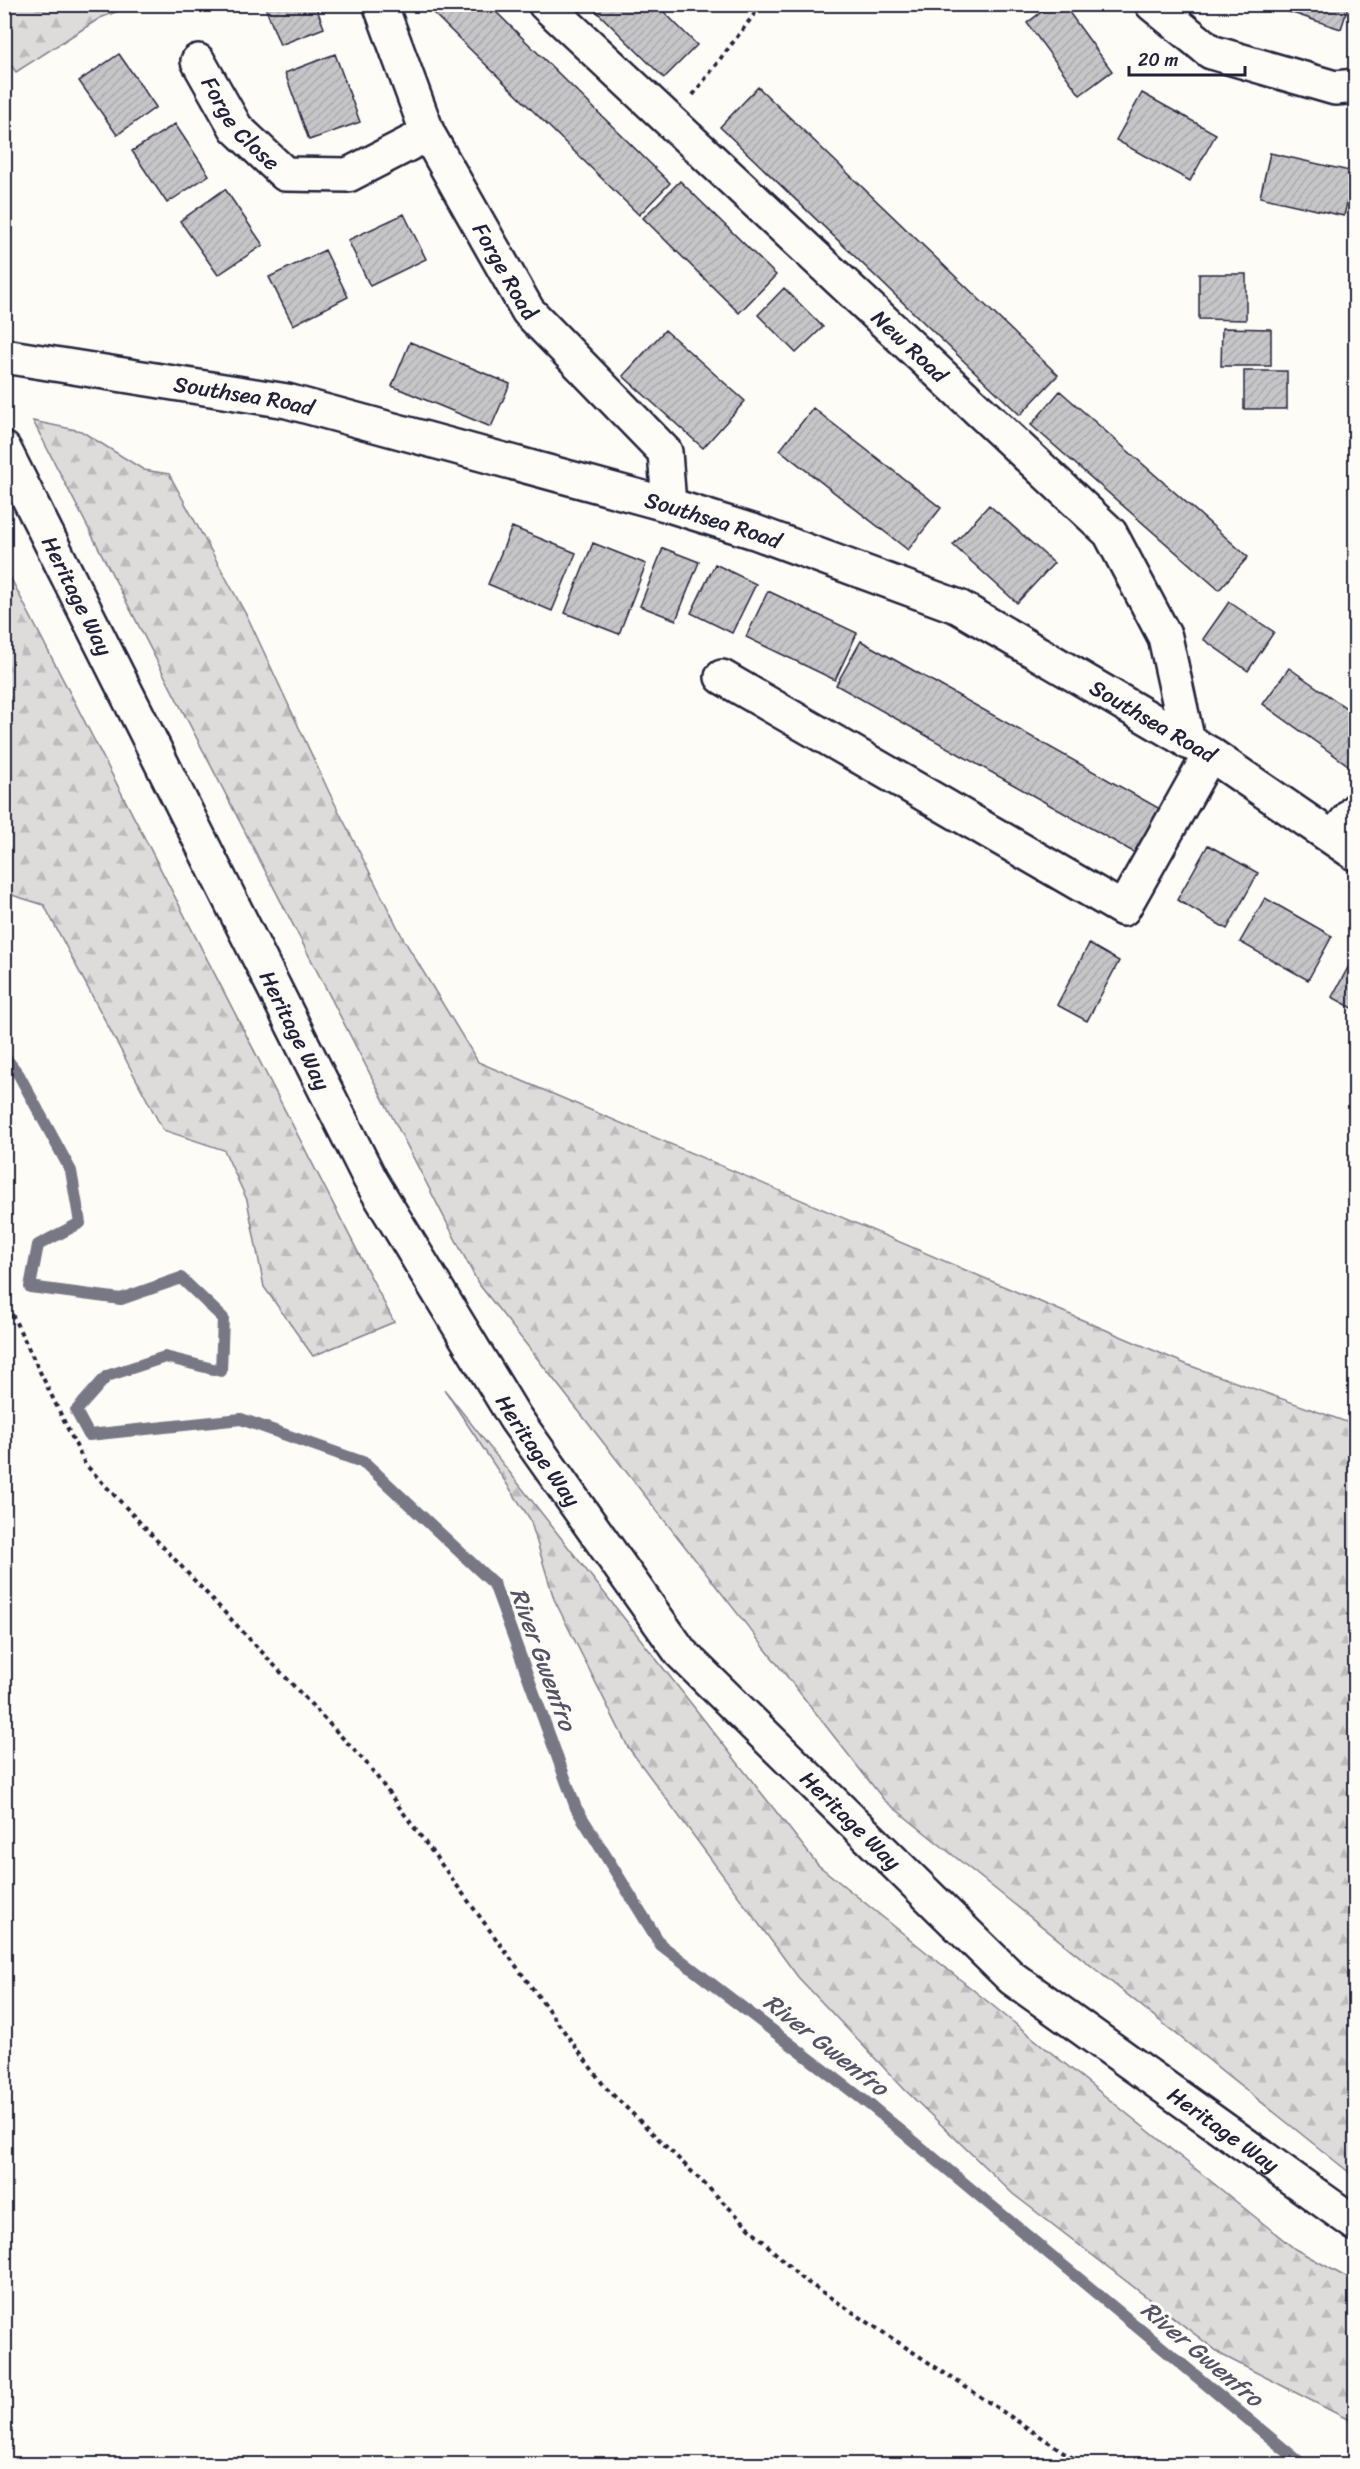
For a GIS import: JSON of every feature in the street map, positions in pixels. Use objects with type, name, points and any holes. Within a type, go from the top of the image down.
[{"type":"street","name":"Forge Road","points":[[380,4],[428,134],[528,311],[665,452],[669,505]]},
{"type":"street","name":"New Road","points":[[545,4],[1110,533],[1165,637],[1199,748]]},
{"type":"street","points":[[1152,4],[1211,52],[1335,88],[1356,86]]},
{"type":"street","name":"Forge Close","points":[[198,61],[236,128],[285,174],[348,175],[428,134]]},
{"type":"street","name":"Southsea Road","points":[[4,356],[288,401],[669,505],[755,532],[959,607],[1199,748],[1344,845]]},
{"type":"street","name":"Heritage Way","points":[[4,449],[370,1179],[516,1418],[681,1653],[1012,1978],[1356,2224]]},
{"type":"street","points":[[722,677],[1123,909],[1199,748]]},
{"type":"street","points":[[1344,845],[1356,810]]},
{"type":"path","points":[[673,122],[762,4]]},
{"type":"path","points":[[4,1298],[86,1464],[369,1766],[605,2087],[801,2278],[1082,2464]]},
{"type":"green space","points":[[5,4],[134,5],[100,18],[16,72],[9,62],[5,65]]},
{"type":"green space","points":[[33,421],[81,431],[144,470],[169,474],[249,620],[329,792],[404,940],[478,1062],[1188,1365],[1355,1425],[1355,2177],[884,1800],[478,1283]]},
{"type":"green space","points":[[4,567],[394,1322],[313,1356],[264,1287],[247,1200],[224,1150],[163,1130],[44,905],[5,893]]},
{"type":"green space","points":[[444,1389],[818,1865],[1295,2249],[1355,2282],[1355,2423],[1222,2355],[1013,2194],[905,2090],[798,1977],[628,1747],[554,1599],[530,1519]]},
{"type":"building","points":[[264,4],[315,4],[324,28],[280,45]]},
{"type":"building","points":[[424,4],[488,4],[670,183],[639,215]]},
{"type":"building","points":[[589,4],[656,4],[697,45],[664,78]]},
{"type":"building","points":[[1052,4],[1063,4],[1112,71],[1080,95],[1027,23]]},
{"type":"building","points":[[1265,4],[1349,4],[1341,29]]},
{"type":"building","points":[[119,54],[156,107],[117,135],[79,81]]},
{"type":"building","points":[[335,54],[360,122],[309,140],[285,73]]},
{"type":"building","points":[[758,87],[1058,375],[1020,415],[720,127]]},
{"type":"building","points":[[1142,93],[1216,134],[1190,181],[1116,140]]},
{"type":"building","points":[[175,124],[209,175],[167,203],[132,151]]},
{"type":"building","points":[[1270,153],[1354,172],[1344,216],[1260,197]]},
{"type":"building","points":[[680,181],[776,275],[739,313],[643,218]]},
{"type":"building","points":[[225,189],[263,245],[218,275],[180,221]]},
{"type":"building","points":[[404,214],[426,259],[370,286],[348,240]]},
{"type":"building","points":[[325,250],[348,297],[293,325],[269,277]]},
{"type":"building","points":[[1199,274],[1246,274],[1246,320],[1199,319]]},
{"type":"building","points":[[784,288],[823,327],[796,353],[758,315]]},
{"type":"building","points":[[1222,328],[1271,329],[1271,366],[1221,366]]},
{"type":"building","points":[[665,330],[745,401],[703,448],[623,376]]},
{"type":"building","points":[[410,342],[510,384],[491,427],[392,386]]},
{"type":"building","points":[[1244,371],[1287,371],[1287,409],[1244,409]]},
{"type":"building","points":[[1060,391],[1248,557],[1219,590],[1031,425]]},
{"type":"building","points":[[813,408],[941,508],[908,550],[780,450]]},
{"type":"building","points":[[989,505],[1054,563],[1017,603],[953,545]]},
{"type":"building","points":[[512,527],[576,553],[552,611],[488,584]]},
{"type":"building","points":[[593,543],[646,564],[619,634],[565,613]]},
{"type":"building","points":[[663,548],[699,562],[676,620],[640,606]]},
{"type":"building","points":[[715,564],[756,584],[732,633],[691,613]]},
{"type":"building","points":[[768,591],[857,633],[835,680],[746,637]]},
{"type":"building","points":[[1229,602],[1274,632],[1248,671],[1203,639]]},
{"type":"building","points":[[861,641],[1169,814],[1144,858],[836,685]]},
{"type":"building","points":[[1289,668],[1356,715],[1356,755],[1348,765],[1263,704]]},
{"type":"building","points":[[1208,845],[1258,873],[1227,929],[1177,900]]},
{"type":"building","points":[[1265,898],[1332,936],[1308,980],[1240,942]]},
{"type":"building","points":[[1089,944],[1119,961],[1087,1021],[1057,1005]]},
{"type":"building","points":[[1356,953],[1356,1010],[1332,997]]},
{"type":"waterway","name":"River Gwenfro","points":[[4,1056],[19,1075],[71,1171],[80,1223],[38,1245],[30,1287],[121,1299],[181,1278],[223,1318],[221,1371],[165,1357],[107,1376],[76,1411],[89,1435],[241,1419],[365,1463],[494,1584],[576,1808],[661,1945],[870,2105],[1302,2464]]}]
